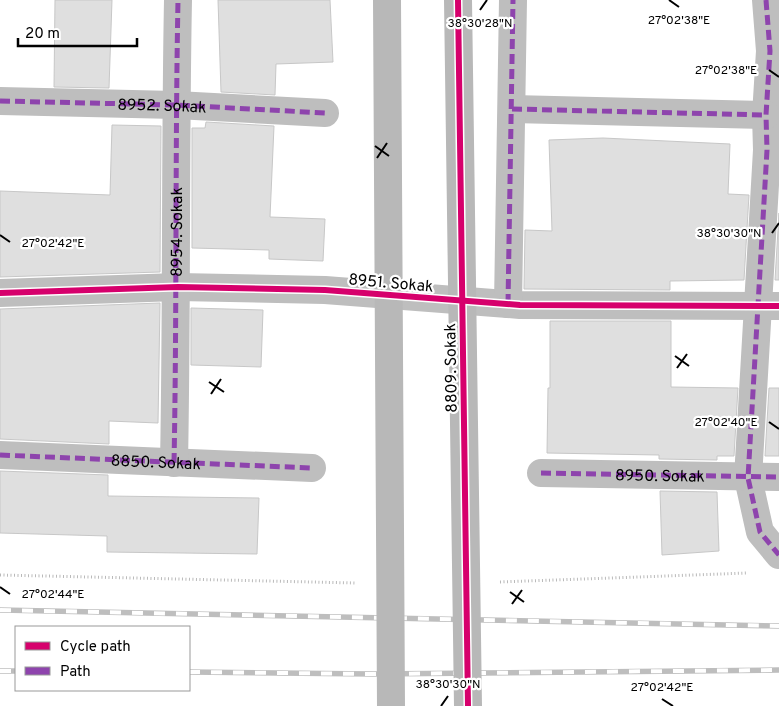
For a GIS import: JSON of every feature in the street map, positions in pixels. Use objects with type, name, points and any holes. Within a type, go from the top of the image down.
[{"type":"street","name":"8954. Sokak","points":[[174,463],[178,287],[176,106],[178,0]]},
{"type":"street","points":[[387,0],[391,706]]},
{"type":"street","name":"8809. Sokak","points":[[458,0],[468,706]]},
{"type":"street","points":[[508,304],[513,0]]},
{"type":"street","points":[[766,0],[770,51],[766,115],[768,307],[748,478],[760,532],[779,555]]},
{"type":"street","name":"8952. Sokak","points":[[0,101],[325,113]]},
{"type":"street","points":[[512,108],[766,115]]},
{"type":"street","name":"8951. Sokak","points":[[0,293],[178,287],[325,290],[508,304],[768,307]]},
{"type":"street","name":"8850. Sokak","points":[[0,455],[312,468]]},
{"type":"street","name":"8950. Sokak","points":[[542,473],[748,478],[779,477]]},
{"type":"building","points":[[55,0],[112,0],[109,88],[54,87]]},
{"type":"building","points":[[218,0],[330,0],[333,62],[276,64],[275,95],[221,92]]},
{"type":"building","points":[[206,122],[274,126],[270,217],[325,219],[323,261],[269,259],[269,250],[192,248],[192,128],[205,128]]},
{"type":"building","points":[[112,125],[161,126],[160,272],[0,277],[0,191],[110,195]]},
{"type":"building","points":[[603,138],[730,144],[728,194],[749,195],[744,280],[670,281],[670,290],[524,289],[525,230],[552,231],[549,140]]},
{"type":"building","points":[[779,213],[779,280],[775,280]]},
{"type":"building","points":[[160,303],[158,423],[109,421],[109,444],[0,439],[0,309]]},
{"type":"building","points":[[191,308],[263,310],[261,367],[191,365]]},
{"type":"building","points":[[550,321],[671,321],[671,387],[738,388],[734,456],[717,456],[717,460],[659,459],[659,455],[547,453],[548,388],[550,388]]},
{"type":"building","points":[[769,388],[779,388],[779,456],[765,456]]},
{"type":"building","points":[[0,471],[108,475],[108,496],[259,498],[257,554],[107,552],[107,536],[0,533]]},
{"type":"building","points":[[660,491],[717,492],[719,551],[662,555]]},
{"type":"railway","points":[[0,610],[779,626]]},
{"type":"railway","points":[[190,672],[373,674],[779,670]]},
{"type":"railway","points":[[0,671],[15,671]]},
{"type":"marked path","points":[[174,463],[178,0]]},
{"type":"marked path","points":[[508,304],[513,0]]},
{"type":"marked path","points":[[766,0],[770,51],[766,115],[767,150],[748,478],[760,532],[779,555]]},
{"type":"marked path","points":[[0,101],[176,105],[325,113]]},
{"type":"marked path","points":[[512,109],[766,115]]},
{"type":"marked path","points":[[0,455],[312,468]]},
{"type":"marked path","points":[[541,473],[779,477]]},
{"type":"cycle path","points":[[458,0],[468,706]]},
{"type":"cycle path","points":[[0,293],[178,287],[325,290],[520,305],[779,306]]}]
